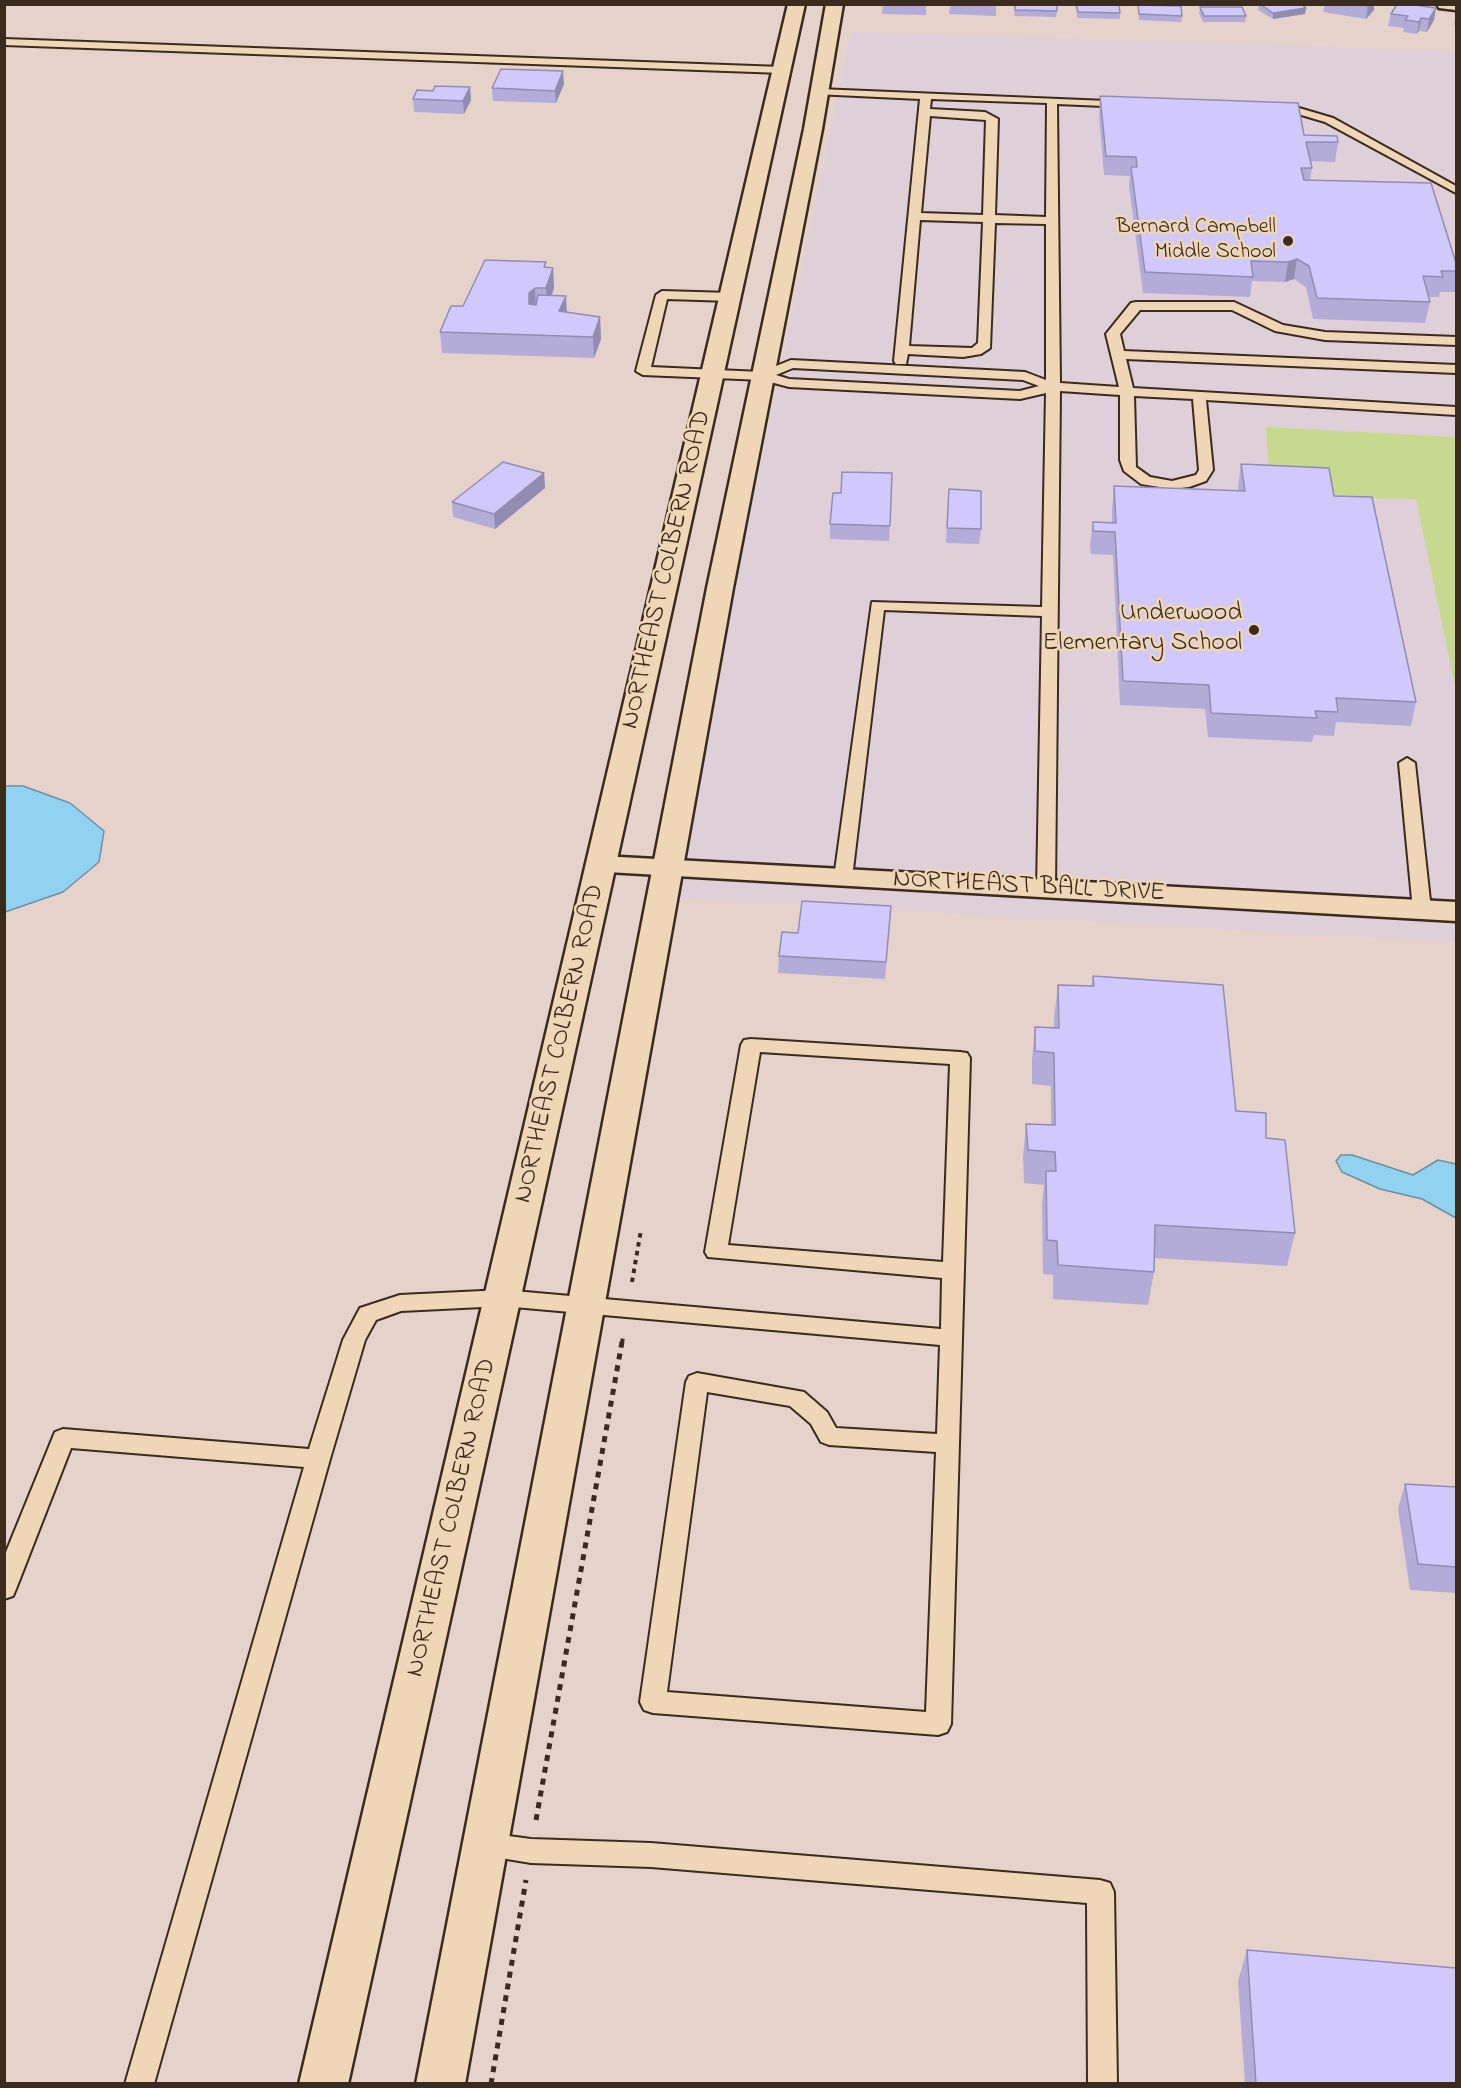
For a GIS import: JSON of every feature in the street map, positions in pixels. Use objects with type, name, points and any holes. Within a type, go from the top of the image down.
[{"type":"main road","name":"NORTHEAST COLBERN ROAD","points":[[323,2084],[797,4]]},
{"type":"main road","name":"NORTHEAST COLBERN ROAD","points":[[440,2084],[720,588],[835,4]]},
{"type":"main road","points":[[1445,4],[1456,5]]},
{"type":"main road","name":"NORTHEAST BALL DRIVE","points":[[601,865],[1456,912]]},
{"type":"lane","points":[[4,42],[782,70]]},
{"type":"lane","points":[[819,92],[1134,104]]},
{"type":"lane","points":[[900,370],[926,96]]},
{"type":"lane","points":[[1046,889],[1053,387],[1052,100]]},
{"type":"lane","points":[[1264,110],[1299,111],[1329,120],[1456,190]]},
{"type":"lane","points":[[902,350],[963,353],[976,351],[985,345],[992,119],[985,115],[925,112]]},
{"type":"lane","points":[[914,216],[1052,221]]},
{"type":"lane","points":[[731,297],[662,295],[643,371],[763,376],[789,383],[1020,395],[1053,387],[1456,411]]},
{"type":"lane","points":[[1199,396],[1206,470],[1201,478],[1172,485],[1146,481],[1129,468],[1127,392],[1113,334],[1136,306],[1182,304],[1234,306],[1280,327],[1325,336],[1456,341]]},
{"type":"lane","points":[[1117,351],[1456,369]]},
{"type":"lane","points":[[763,376],[791,364],[1025,376],[1053,387]]},
{"type":"lane","points":[[843,878],[877,605],[1049,612]]},
{"type":"lane","points":[[1407,763],[1422,910]]},
{"type":"lane","points":[[948,1444],[829,1436],[819,1418],[796,1398],[697,1382],[653,1702],[938,1724],[948,1444],[952,1271],[960,1058],[751,1045],[716,1252],[952,1271]]},
{"type":"lane","points":[[139,2084],[318,1459],[354,1340],[368,1314],[400,1303],[503,1298],[950,1338]]},
{"type":"lane","points":[[4,1589],[63,1438],[318,1459]]},
{"type":"lane","points":[[486,1845],[531,1851],[651,1855],[1100,1892],[1103,2084]]},
{"type":"shaded area","points":[[851,32],[1456,51],[1456,942],[670,897]]},
{"type":"green space","points":[[1266,427],[1456,437],[1456,690],[1416,499],[1326,498],[1270,488]]},
{"type":"water","points":[[5,786],[23,786],[70,803],[104,831],[99,862],[63,892],[5,912]]},
{"type":"water","points":[[1341,1155],[1352,1155],[1413,1175],[1438,1160],[1456,1164],[1456,1218],[1422,1199],[1380,1189],[1342,1172],[1336,1161]]},
{"type":"building","points":[[1015,4],[1057,4],[1057,11],[1015,10]]},
{"type":"building","points":[[1076,4],[1119,4],[1120,13],[1078,12]]},
{"type":"building","points":[[1260,4],[1301,4],[1306,8],[1273,13]]},
{"type":"building","points":[[1397,4],[1436,8],[1429,19],[1421,18],[1419,22],[1405,20],[1408,16],[1391,14]]},
{"type":"building","points":[[1138,5],[1181,6],[1182,16],[1139,14]]},
{"type":"building","points":[[1200,7],[1242,7],[1246,16],[1204,16]]},
{"type":"building","points":[[501,69],[563,71],[555,91],[492,88]]},
{"type":"building","points":[[435,86],[470,87],[463,101],[413,99],[417,90],[433,91]]},
{"type":"building","name":"Bernard Campbell Middle School","points":[[1100,96],[1298,103],[1304,135],[1337,136],[1338,142],[1306,142],[1312,168],[1301,168],[1304,180],[1431,183],[1456,263],[1456,271],[1441,271],[1443,277],[1423,276],[1430,302],[1317,298],[1309,266],[1297,259],[1288,262],[1251,261],[1253,277],[1145,272],[1131,167],[1137,167],[1136,157],[1106,156]]},
{"type":"building","points":[[485,260],[546,262],[544,267],[553,268],[546,288],[535,288],[529,293],[529,304],[536,305],[538,295],[566,296],[559,311],[600,317],[593,337],[440,332],[451,306],[463,306]]},
{"type":"building","points":[[503,462],[544,473],[494,514],[452,502]]},
{"type":"building","name":"Underwood Elementary School","points":[[1241,464],[1329,468],[1334,496],[1372,497],[1416,702],[1336,698],[1338,712],[1315,711],[1317,718],[1211,713],[1209,685],[1123,681],[1115,532],[1093,531],[1093,522],[1116,523],[1114,486],[1245,491]]},
{"type":"building","points":[[842,472],[892,473],[890,526],[830,524],[833,493],[841,493]]},
{"type":"building","points":[[949,489],[981,491],[981,529],[947,528]]},
{"type":"building","points":[[802,901],[891,906],[886,962],[779,956],[782,932],[798,933]]},
{"type":"building","points":[[1093,976],[1223,985],[1236,1111],[1266,1113],[1266,1138],[1285,1140],[1295,1233],[1155,1225],[1154,1272],[1058,1265],[1057,1241],[1047,1240],[1046,1171],[1056,1171],[1055,1152],[1028,1150],[1026,1124],[1055,1125],[1054,1053],[1035,1051],[1035,1027],[1059,1028],[1058,985],[1094,986]]},
{"type":"building","points":[[1405,1484],[1456,1487],[1456,1567],[1418,1564]]},
{"type":"building","points":[[1247,1950],[1456,1968],[1456,2084],[1256,2084]]},
{"type":"place","name":"Bernard Campbell Middle School","points":[[1288,241]]},
{"type":"place","name":"Underwood Elementary School","points":[[1254,630]]}]
